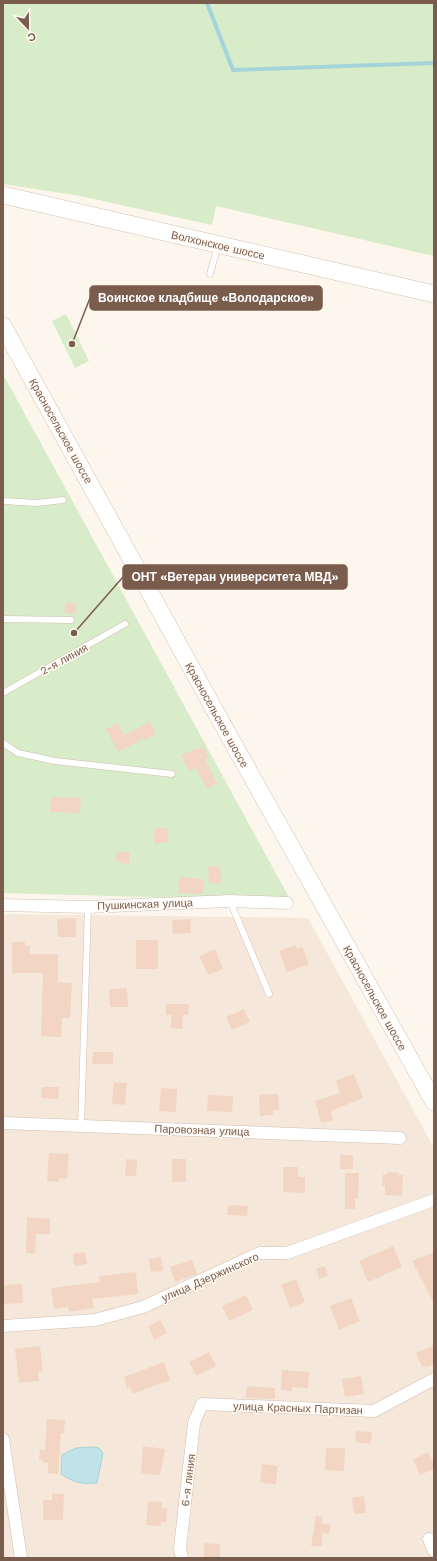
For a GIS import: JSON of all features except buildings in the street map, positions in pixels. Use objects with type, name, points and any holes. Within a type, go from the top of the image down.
[{"type":"main road","name":"Волхонское шоссе","points":[[3,195],[434,294]]},
{"type":"main road","name":"Красносельское шоссе","points":[[3,326],[220,720],[434,1102]]},
{"type":"street","name":"Пушкинская улица","points":[[3,905],[88,906],[230,901],[287,903]]},
{"type":"street","name":"Паровозная улица","points":[[3,1123],[400,1138]]},
{"type":"street","name":"улица Дзержинского","points":[[3,1326],[95,1320],[143,1307],[260,1253],[287,1253],[434,1200]]},
{"type":"street","name":"улица Красных Партизан","points":[[202,1404],[374,1411],[434,1379]]},
{"type":"street","name":"6-я линия","points":[[182,1558],[180,1548],[194,1423],[202,1404]]},
{"type":"street","points":[[3,1438],[21,1558]]},
{"type":"street","points":[[429,1539],[434,1551]]},
{"type":"lane","points":[[210,274],[218,245]]},
{"type":"lane","points":[[3,501],[37,503],[63,500]]},
{"type":"lane","points":[[3,619],[71,620]]},
{"type":"lane","name":"2-я линия","points":[[3,693],[125,624]]},
{"type":"lane","points":[[3,743],[18,753],[55,761],[172,774]]},
{"type":"lane","points":[[230,901],[269,994]]},
{"type":"lane","points":[[81,1126],[88,906]]},
{"type":"shaded area","points":[[3,914],[308,918],[434,1148],[434,1558],[3,1558]]},
{"type":"green space","points":[[3,3],[434,3],[434,256],[216,206],[212,225],[80,196],[3,184]]},
{"type":"green space","points":[[66,314],[89,361],[75,368],[52,321]]},
{"type":"green space","points":[[3,374],[291,901],[3,893]]},
{"type":"water","points":[[76,1448],[99,1448],[103,1453],[97,1483],[78,1482],[61,1474],[62,1455]]},
{"type":"waterway","points":[[207,3],[233,70],[434,63]]},
{"type":"place","name":"Воинское кладбище «Володарское»","points":[[72,344]]},
{"type":"place","name":"ОНТ «Ветеран университета МВД»","points":[[74,633]]}]
